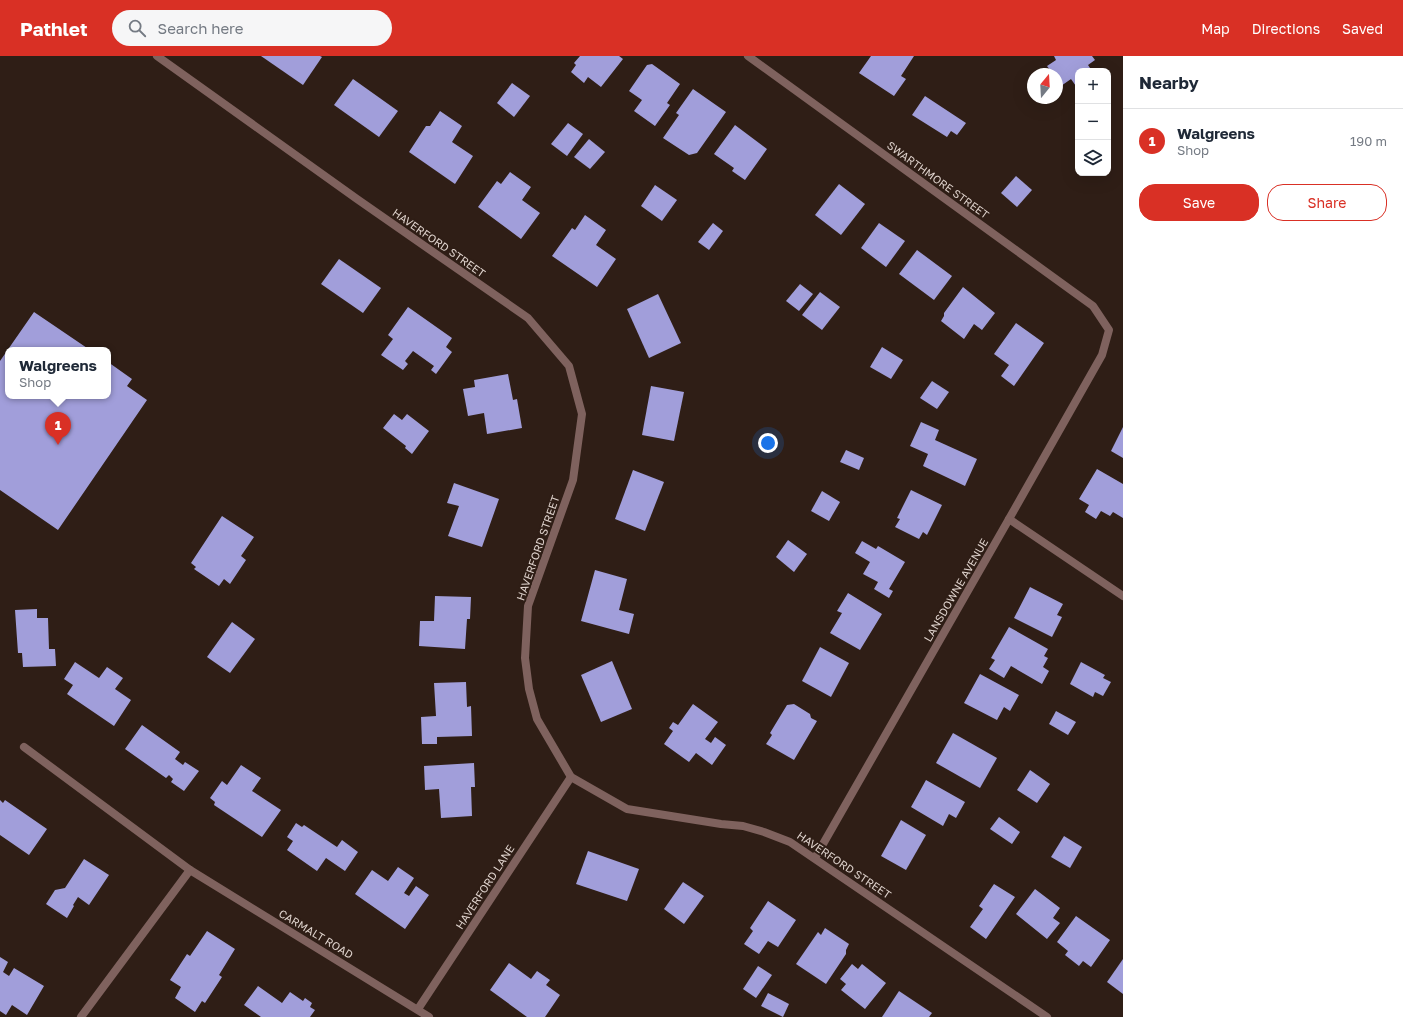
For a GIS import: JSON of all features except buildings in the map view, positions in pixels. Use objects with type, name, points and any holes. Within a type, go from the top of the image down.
[{"type":"street","name":"HAVERFORD STREET","points":[[157,56],[357,199],[528,318],[569,366],[582,414],[573,480],[528,606],[525,658],[529,689],[537,719],[570,777],[627,809],[721,824],[743,826],[790,842],[1047,1017]]},
{"type":"street","name":"SWARTHMORE STREET","points":[[748,56],[1093,306],[1109,330]]},
{"type":"street","name":"LANSDOWNE AVENUE","points":[[815,858],[1102,355],[1109,330]]},
{"type":"street","points":[[1009,520],[1123,596]]},
{"type":"street","name":"CARMALT ROAD","points":[[24,747],[190,870],[429,1017]]},
{"type":"street","name":"HAVERFORD LANE","points":[[418,1009],[570,777]]},
{"type":"street","points":[[81,1017],[190,870]]},
{"type":"place","name":"Walgreens","points":[[58,445]]}]
